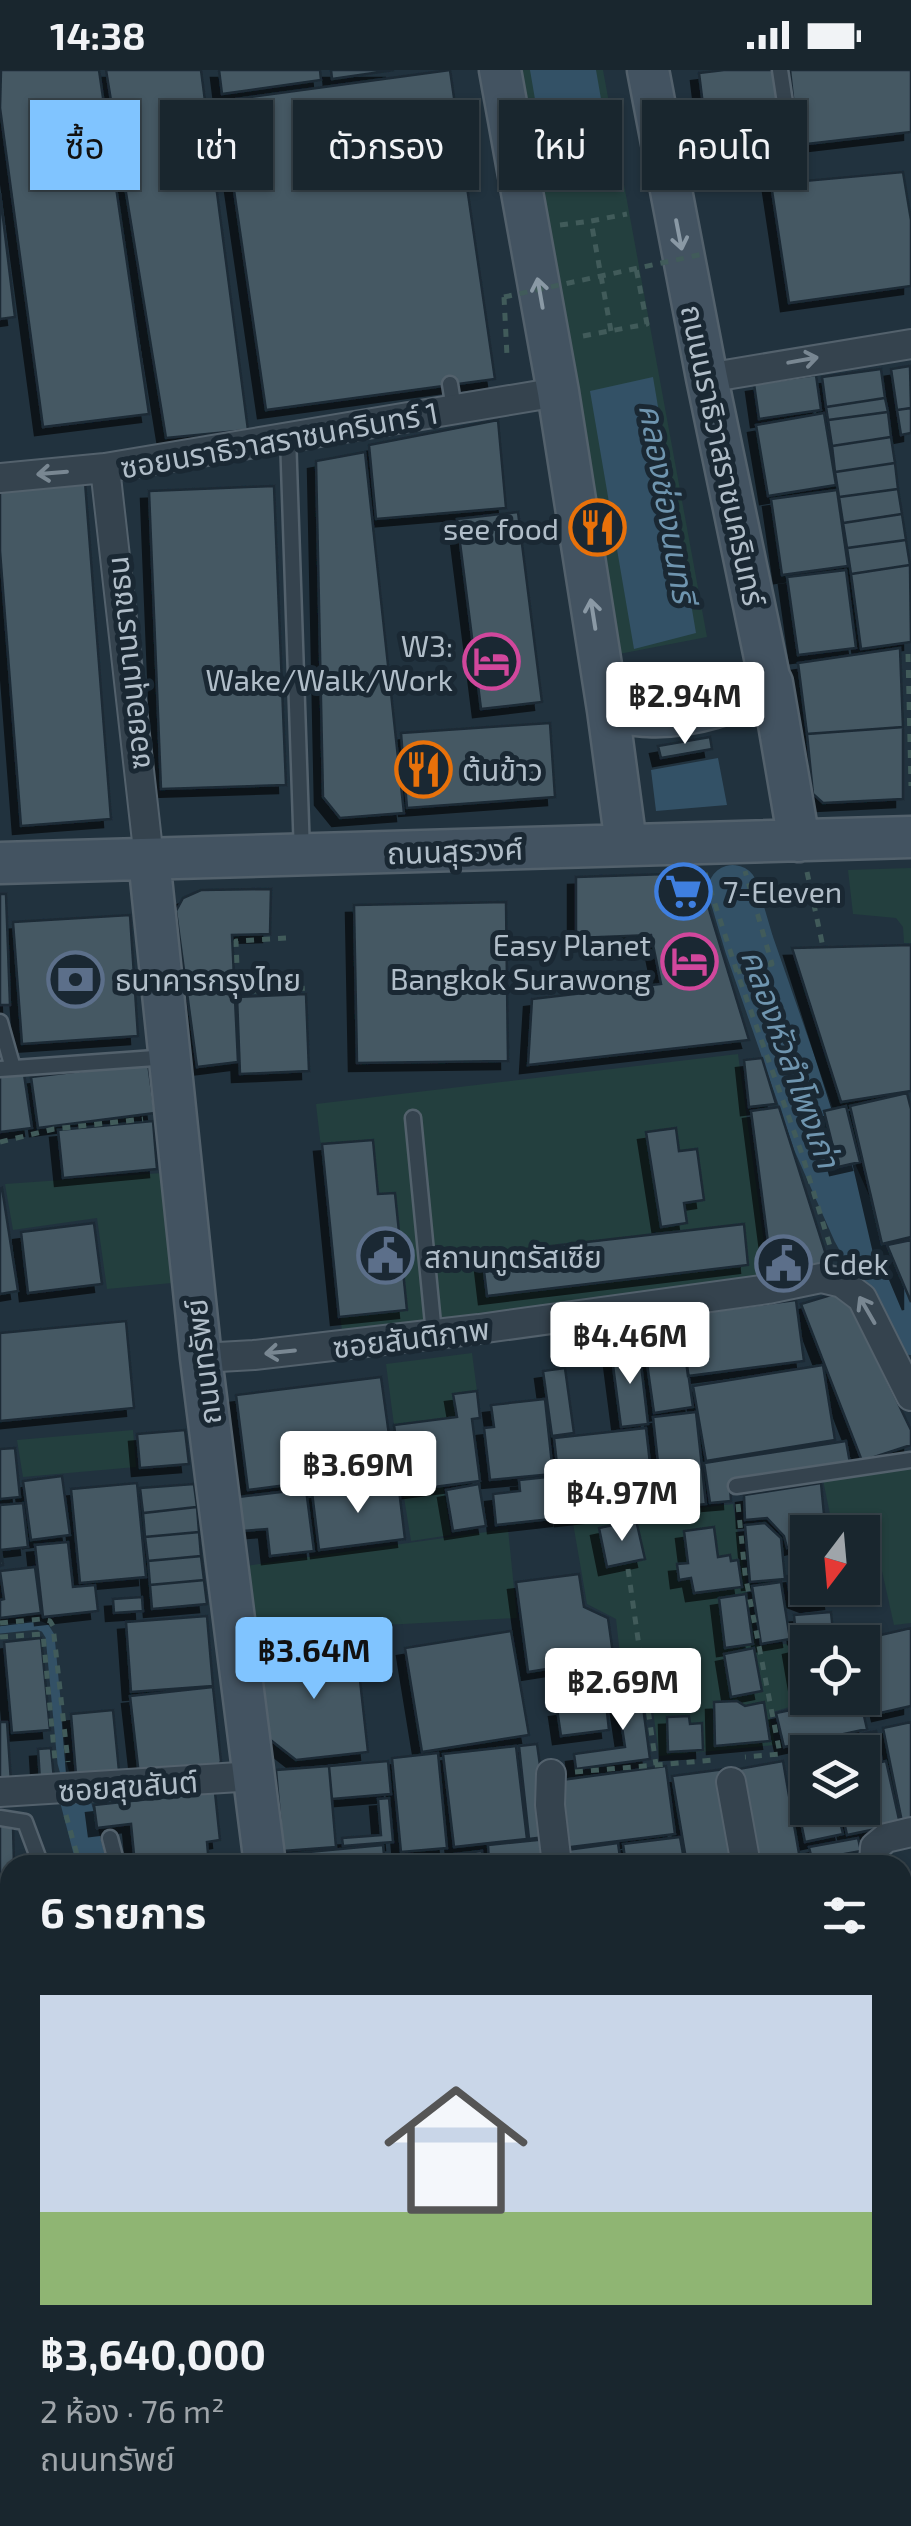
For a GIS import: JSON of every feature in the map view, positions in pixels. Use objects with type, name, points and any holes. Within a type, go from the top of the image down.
[{"type":"main road","points":[[500,70],[558,392],[626,844]]},
{"type":"main road","name":"ถนนนราธิวาสราชนครินทร์","points":[[648,70],[803,854]]},
{"type":"main road","points":[[608,710],[649,716],[704,711],[740,700],[772,683]]},
{"type":"main road","name":"ถนนสุรวงศ์","points":[[0,863],[626,844],[803,854],[911,837]]},
{"type":"main road","name":"ถนนทรัพย์","points":[[148,858],[201,1358],[264,1855]]},
{"type":"street","points":[[707,378],[911,344]]},
{"type":"street","name":"ซอยนราธิวาสราชนครินทร์ 1","points":[[0,478],[105,468],[288,436],[452,397],[558,392]]},
{"type":"street","name":"ซอยอนุมานราชธน","points":[[105,468],[148,858]]},
{"type":"street","name":"ซอยสันติภาพ","points":[[201,1358],[434,1334],[750,1292],[821,1278],[842,1284],[862,1298],[911,1396]]},
{"type":"street","points":[[729,1770],[744,1855]]},
{"type":"street","points":[[551,1774],[555,1855]]},
{"type":"street","name":"ซอยสุขสันต์","points":[[0,1792],[255,1776]]},
{"type":"street","points":[[875,1855],[875,1847],[886,1838],[911,1832]]},
{"type":"lane","points":[[780,70],[785,100]]},
{"type":"lane","points":[[288,436],[302,854]]},
{"type":"lane","points":[[0,1022],[7,1069],[170,1056]]},
{"type":"lane","points":[[413,1118],[434,1334]]},
{"type":"lane","points":[[736,1486],[911,1460]]},
{"type":"lane","points":[[0,1818],[25,1822],[37,1855]]},
{"type":"lane","points":[[110,1838],[114,1855]]},
{"type":"path","points":[[550,227],[627,214]]},
{"type":"path","points":[[591,220],[610,330]]},
{"type":"path","points":[[507,356],[504,297],[704,254]]},
{"type":"path","points":[[570,338],[647,324],[636,268]]},
{"type":"path","points":[[908,654],[911,786]]},
{"type":"path","points":[[803,854],[823,947]]},
{"type":"path","points":[[738,972],[772,964],[744,868]]},
{"type":"path","points":[[704,870],[802,1154],[837,1270]]},
{"type":"path","points":[[286,938],[236,941],[238,992],[308,988]]},
{"type":"path","points":[[0,1142],[54,1129],[150,1118]]},
{"type":"path","points":[[736,1486],[745,1574],[780,1754],[745,1757]]},
{"type":"path","points":[[628,1569],[656,1765]]},
{"type":"path","points":[[0,1623],[41,1619],[53,1626],[71,1774],[68,1788]]},
{"type":"path","points":[[0,1637],[43,1634],[78,1855]]},
{"type":"path","points":[[551,1774],[656,1765],[729,1770]]},
{"type":"green space","points":[[522,70],[603,70],[609,100],[527,100]]},
{"type":"green space","points":[[622,174],[707,637],[619,654],[542,190],[622,190]]},
{"type":"green space","points":[[911,868],[911,943],[904,943],[903,927],[896,918],[853,914],[848,870]]},
{"type":"green space","points":[[738,1054],[769,1279],[342,1331],[316,1104]]},
{"type":"green space","points":[[162,1173],[172,1283],[107,1289],[97,1218],[13,1230],[5,1184]]},
{"type":"green space","points":[[472,1353],[477,1391],[454,1394],[457,1417],[394,1425],[386,1364]]},
{"type":"green space","points":[[133,1430],[136,1467],[23,1477],[17,1440]]},
{"type":"green space","points":[[911,1467],[911,1623],[894,1625],[880,1562],[880,1515],[830,1515],[823,1480]]},
{"type":"green space","points":[[443,1486],[451,1535],[411,1541],[403,1491]]},
{"type":"green space","points":[[733,1504],[756,1645],[788,1644],[790,1654],[790,1707],[769,1713],[775,1745],[659,1756],[649,1680],[623,1682],[616,1619],[587,1604],[573,1523]]},
{"type":"green space","points":[[508,1529],[517,1618],[253,1632],[246,1566]]},
{"type":"water","points":[[530,70],[596,70],[601,100],[535,100]]},
{"type":"water","name":"คลองช่องนนทรี","points":[[653,377],[696,633],[634,649],[590,391]]},
{"type":"water","points":[[718,758],[727,805],[656,811],[651,770]]},
{"type":"building","points":[[1,70],[99,70],[103,100],[30,100],[30,190],[116,190],[149,414],[43,427],[0,108]]},
{"type":"building","points":[[106,70],[201,70],[205,100],[160,100],[160,190],[217,190],[248,430],[166,438],[126,190],[140,190],[140,100],[111,100]]},
{"type":"building","points":[[219,70],[320,70],[321,80],[222,94]]},
{"type":"building","points":[[331,70],[394,70],[332,79]]},
{"type":"building","points":[[450,70],[454,100],[293,100],[293,190],[467,190],[495,379],[266,410],[234,190],[273,190],[273,100],[228,100]]},
{"type":"building","points":[[773,70],[777,100],[702,100],[699,73]]},
{"type":"building","points":[[790,70],[911,70],[911,132],[807,144],[807,100],[793,100]]},
{"type":"building","points":[[903,172],[911,220],[911,286],[789,303],[772,190],[807,190],[807,181]]},
{"type":"building","points":[[0,193],[15,317],[0,319]]},
{"type":"building","points":[[910,366],[911,408],[897,410],[891,369]]},
{"type":"building","points":[[881,369],[885,398],[826,407],[822,377]]},
{"type":"building","points":[[816,375],[821,410],[759,419],[754,384]]},
{"type":"building","points":[[885,398],[888,412],[828,420],[826,407]]},
{"type":"building","points":[[911,408],[911,433],[901,435],[897,410]]},
{"type":"building","points":[[888,412],[891,437],[832,446],[828,420]]},
{"type":"building","points":[[824,413],[836,485],[768,496],[756,425]]},
{"type":"building","points":[[498,420],[506,508],[376,519],[369,445]]},
{"type":"building","points":[[891,437],[895,463],[835,472],[832,446]]},
{"type":"building","points":[[365,452],[404,813],[340,818],[323,797],[316,461]]},
{"type":"building","points":[[895,463],[898,489],[839,497],[835,472]]},
{"type":"building","points":[[85,482],[111,819],[21,826],[0,551],[0,488]]},
{"type":"building","points":[[274,486],[286,785],[161,789],[149,491]]},
{"type":"building","points":[[898,489],[902,514],[843,523],[839,497]]},
{"type":"building","points":[[837,490],[848,566],[782,575],[771,499]]},
{"type":"building","points":[[518,512],[542,702],[481,709],[457,519]]},
{"type":"building","points":[[902,514],[906,540],[847,548],[843,523]]},
{"type":"building","points":[[906,540],[910,565],[851,574],[847,548]]},
{"type":"building","points":[[910,565],[911,642],[861,649],[851,574]]},
{"type":"building","points":[[846,570],[856,648],[798,655],[787,577]]},
{"type":"building","points":[[900,648],[903,727],[807,734],[798,663]]},
{"type":"building","points":[[550,723],[555,797],[407,808],[401,733]]},
{"type":"building","points":[[903,727],[903,799],[823,803],[813,794],[807,734]]},
{"type":"building","points":[[710,737],[712,749],[661,758],[658,746]]},
{"type":"building","name":"Easy Planet Bangkok Surawong","points":[[698,873],[749,1040],[528,1065],[532,999],[661,984],[651,935],[576,938],[576,877]]},
{"type":"building","points":[[271,889],[270,934],[232,935],[238,1062],[197,1067],[176,911],[183,898],[201,890]]},
{"type":"building","points":[[0,894],[6,894],[10,1005],[0,1005]]},
{"type":"building","points":[[506,902],[508,1061],[357,1063],[354,905]]},
{"type":"building","name":"ธนาคารกรุงไทย","points":[[130,915],[138,1036],[22,1044],[13,922]]},
{"type":"building","points":[[911,945],[911,1091],[841,1102],[792,948]]},
{"type":"building","points":[[306,994],[309,1071],[240,1074],[237,997]]},
{"type":"building","points":[[762,1058],[776,1104],[749,1107],[744,1060]]},
{"type":"building","points":[[148,1063],[155,1113],[38,1128],[31,1077]]},
{"type":"building","points":[[24,1074],[32,1128],[0,1132],[0,1077]]},
{"type":"building","points":[[907,1093],[911,1109],[911,1237],[882,1244],[850,1106]]},
{"type":"building","points":[[846,1106],[860,1162],[838,1167],[824,1111]]},
{"type":"building","points":[[779,1107],[829,1264],[772,1273],[751,1111]]},
{"type":"building","points":[[153,1121],[157,1169],[63,1178],[58,1130]]},
{"type":"building","points":[[676,1128],[679,1151],[697,1149],[704,1200],[684,1203],[687,1223],[661,1227],[646,1132]]},
{"type":"building","points":[[373,1140],[378,1194],[395,1193],[407,1310],[339,1317],[322,1144]]},
{"type":"building","points":[[0,1189],[18,1291],[0,1294]]},
{"type":"building","points":[[94,1223],[102,1284],[28,1293],[21,1232]]},
{"type":"building","points":[[744,1224],[748,1265],[487,1296],[482,1254]]},
{"type":"building","points":[[911,1240],[911,1302],[887,1245]]},
{"type":"building","points":[[844,1291],[911,1430],[911,1445],[862,1461],[801,1304]]},
{"type":"building","points":[[796,1300],[804,1361],[688,1376],[680,1315]]},
{"type":"building","points":[[126,1321],[134,1408],[0,1421],[0,1333]]},
{"type":"building","points":[[684,1344],[693,1407],[654,1413],[645,1349]]},
{"type":"building","points":[[639,1347],[648,1424],[621,1427],[611,1350]]},
{"type":"building","points":[[823,1365],[835,1440],[706,1461],[693,1386]]},
{"type":"building","points":[[565,1368],[574,1433],[552,1436],[543,1371]]},
{"type":"building","points":[[381,1377],[394,1471],[248,1490],[236,1395]]},
{"type":"building","points":[[477,1391],[480,1418],[472,1419],[480,1481],[403,1491],[394,1425],[457,1417],[453,1394]]},
{"type":"building","points":[[545,1399],[553,1474],[490,1480],[484,1428],[494,1427],[491,1405]]},
{"type":"building","points":[[696,1412],[706,1504],[663,1509],[653,1417]]},
{"type":"building","points":[[646,1428],[655,1508],[563,1518],[554,1438]]},
{"type":"building","points":[[185,1430],[189,1464],[140,1468],[137,1434]]},
{"type":"building","points":[[846,1441],[850,1463],[730,1486],[731,1501],[710,1503],[704,1463]]},
{"type":"building","points":[[15,1448],[20,1497],[0,1499],[0,1449]]},
{"type":"building","points":[[62,1476],[70,1535],[31,1540],[23,1481]]},
{"type":"building","points":[[547,1477],[549,1488],[557,1487],[560,1518],[496,1525],[493,1494],[520,1491],[519,1480]]},
{"type":"building","points":[[398,1481],[405,1539],[319,1550],[312,1492]]},
{"type":"building","points":[[137,1483],[146,1577],[80,1583],[71,1489]]},
{"type":"building","points":[[821,1483],[824,1515],[790,1515],[787,1548],[784,1536],[767,1518],[745,1520],[744,1495]]},
{"type":"building","points":[[194,1484],[197,1507],[143,1513],[140,1488]]},
{"type":"building","points":[[479,1484],[486,1526],[453,1531],[446,1490]]},
{"type":"building","points":[[306,1489],[314,1551],[270,1556],[267,1529],[242,1531],[238,1497]]},
{"type":"building","points":[[23,1503],[28,1547],[1,1550],[0,1566],[0,1505]]},
{"type":"building","points":[[197,1507],[199,1532],[145,1537],[143,1513]]},
{"type":"building","points":[[636,1520],[645,1559],[607,1567],[599,1528]]},
{"type":"building","points":[[765,1523],[781,1538],[785,1579],[750,1582],[745,1525]]},
{"type":"building","points":[[714,1527],[718,1557],[730,1555],[731,1561],[738,1560],[742,1587],[694,1593],[691,1578],[679,1580],[677,1564],[688,1563],[684,1531]]},
{"type":"building","points":[[199,1532],[201,1556],[148,1561],[145,1537]]},
{"type":"building","points":[[68,1542],[73,1587],[95,1585],[98,1611],[43,1617],[35,1545]]},
{"type":"building","points":[[201,1556],[204,1580],[150,1585],[148,1561]]},
{"type":"building","points":[[35,1567],[41,1613],[0,1618],[0,1600],[4,1599],[0,1571]]},
{"type":"building","points":[[579,1574],[584,1607],[608,1618],[617,1682],[580,1687],[579,1676],[562,1678],[560,1667],[528,1672],[516,1582]]},
{"type":"building","points":[[204,1580],[207,1604],[152,1609],[150,1585]]},
{"type":"building","points":[[781,1582],[790,1639],[761,1644],[752,1586]]},
{"type":"building","points":[[746,1594],[753,1644],[725,1648],[719,1598]]},
{"type":"building","points":[[142,1597],[143,1611],[114,1613],[113,1599]]},
{"type":"building","points":[[831,1612],[832,1625],[795,1625],[794,1615]]},
{"type":"building","points":[[207,1616],[213,1686],[131,1692],[126,1622]]},
{"type":"building","points":[[911,1628],[911,1706],[880,1713],[880,1635]]},
{"type":"building","points":[[511,1631],[529,1735],[422,1752],[405,1648]]},
{"type":"building","points":[[41,1638],[50,1730],[12,1733],[4,1642]]},
{"type":"building","points":[[356,1644],[368,1752],[296,1760],[268,1738],[259,1654]]},
{"type":"building","points":[[754,1648],[762,1691],[731,1697],[724,1654]]},
{"type":"building","points":[[640,1684],[650,1759],[576,1769],[574,1754],[625,1747],[616,1687]]},
{"type":"building","points":[[213,1687],[219,1766],[139,1776],[130,1696]]},
{"type":"building","points":[[737,1701],[745,1706],[764,1702],[770,1741],[715,1746],[714,1702]]},
{"type":"building","points":[[606,1703],[609,1730],[561,1736],[557,1709]]},
{"type":"building","points":[[113,1710],[119,1771],[76,1775],[71,1714]]},
{"type":"building","points":[[790,1710],[790,1715],[864,1715],[867,1729],[839,1735],[790,1735],[790,1746],[784,1747],[776,1713]]},
{"type":"building","points":[[689,1716],[690,1724],[702,1723],[703,1750],[668,1752],[667,1717]]},
{"type":"building","points":[[0,1722],[7,1722],[11,1782],[0,1783]]},
{"type":"building","points":[[911,1722],[911,1820],[902,1822],[883,1728]]},
{"type":"building","points":[[537,1744],[545,1837],[529,1839],[519,1746]]},
{"type":"building","points":[[516,1746],[527,1839],[454,1847],[443,1754]]},
{"type":"building","points":[[51,1748],[54,1779],[40,1781],[38,1749]]},
{"type":"building","points":[[438,1753],[447,1848],[401,1852],[392,1758]]},
{"type":"building","points":[[388,1761],[391,1794],[332,1799],[329,1766]]},
{"type":"building","points":[[783,1761],[790,1825],[794,1825],[799,1855],[748,1855],[733,1770]]},
{"type":"building","points":[[886,1761],[900,1824],[847,1835],[845,1825],[880,1825],[880,1762]]},
{"type":"building","points":[[329,1766],[336,1847],[283,1851],[276,1770]]},
{"type":"building","points":[[666,1766],[675,1834],[563,1848],[554,1781]]},
{"type":"building","points":[[725,1769],[738,1855],[685,1855],[672,1776]]},
{"type":"building","points":[[215,1792],[220,1840],[207,1842],[208,1855],[134,1855],[131,1824],[97,1828],[94,1805]]},
{"type":"building","points":[[389,1798],[393,1842],[343,1846],[342,1838],[381,1835],[378,1799]]},
{"type":"building","points":[[802,1825],[841,1825],[843,1834],[805,1842]]},
{"type":"building","points":[[0,1826],[13,1826],[14,1855],[0,1855]]},
{"type":"building","points":[[680,1837],[683,1855],[625,1855],[623,1844]]},
{"type":"building","points":[[858,1838],[861,1851],[811,1855],[809,1847]]},
{"type":"building","points":[[547,1839],[549,1855],[489,1855],[488,1845]]},
{"type":"building","points":[[618,1843],[620,1855],[560,1855],[559,1851]]},
{"type":"building","points":[[383,1845],[384,1855],[287,1855]]},
{"type":"building","points":[[482,1851],[482,1855],[446,1855]]},
{"type":"waterway","name":"คลองหัวลำโพงเก่า","points":[[733,890],[818,1142],[857,1230],[911,1330]]},
{"type":"waterway","points":[[0,1629],[38,1625],[50,1636],[67,1781]]},
{"type":"waterway","points":[[75,1800],[89,1855]]},
{"type":"place","name":"see food","points":[[598,528]]},
{"type":"place","name":"W3: Wake/Walk/Work","points":[[492,662]]},
{"type":"place","name":"ต้นข้าว","points":[[423,769]]},
{"type":"place","name":"7-Eleven","points":[[684,891]]},
{"type":"place","name":"Easy Planet Bangkok Surawong","points":[[690,961]]},
{"type":"place","name":"ธนาคารกรุงไทย","points":[[76,979]]},
{"type":"place","name":"สถานทูตรัสเซีย","points":[[385,1256]]},
{"type":"place","name":"Cdek","points":[[784,1263]]}]
